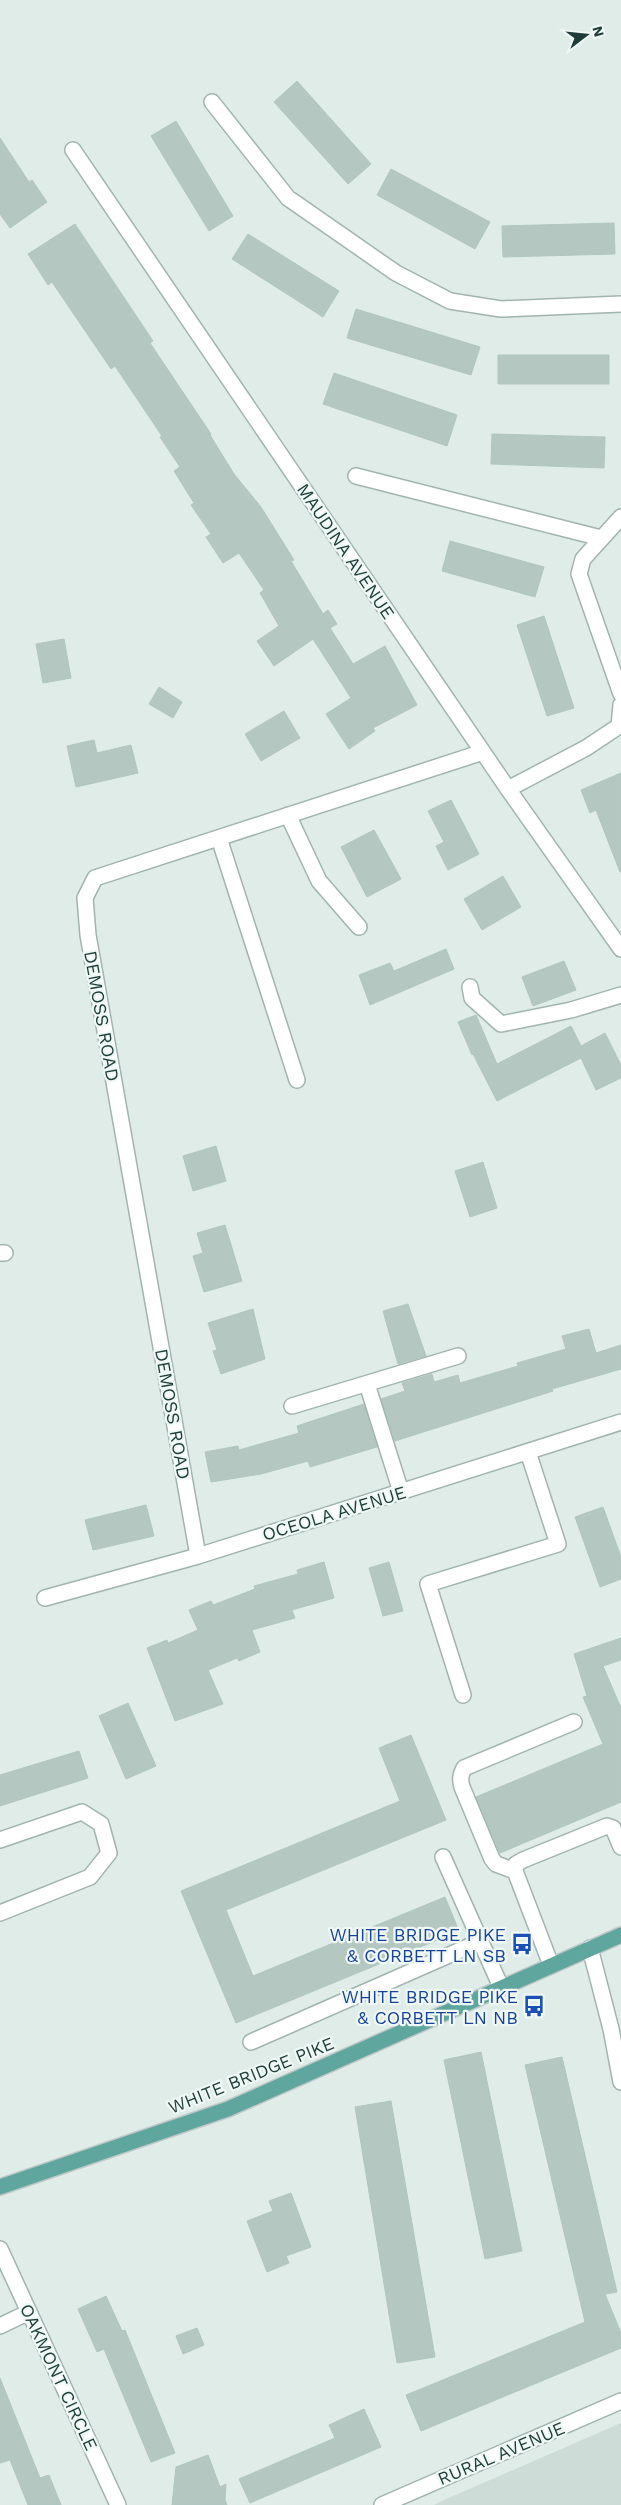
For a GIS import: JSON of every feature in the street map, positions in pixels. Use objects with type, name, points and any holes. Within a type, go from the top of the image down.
[{"type":"main road","name":"WHITE BRIDGE PIKE","points":[[0,2187],[228,2109],[621,1935]]},
{"type":"street","points":[[212,102],[288,198],[396,273],[450,301],[501,309],[621,304]]},
{"type":"street","name":"MAUDINA AVENUE","points":[[73,150],[508,790],[621,949]]},
{"type":"street","points":[[356,476],[600,538]]},
{"type":"street","points":[[621,517],[583,559],[579,574],[621,694]]},
{"type":"street","points":[[508,790],[586,748],[619,726],[621,704]]},
{"type":"street","name":"DEMOSS ROAD","points":[[198,1556],[90,945],[85,898],[96,878],[483,752]]},
{"type":"street","points":[[288,816],[319,881],[359,927]]},
{"type":"street","points":[[219,838],[297,1080]]},
{"type":"street","points":[[470,987],[472,998],[501,1024],[571,1010],[621,995]]},
{"type":"street","points":[[292,1406],[458,1356]]},
{"type":"street","points":[[367,1384],[400,1492]]},
{"type":"street","name":"OCEOLA AVENUE","points":[[45,1598],[198,1556],[621,1422]]},
{"type":"street","points":[[463,1695],[428,1584],[558,1544],[528,1452]]},
{"type":"street","points":[[515,1871],[496,1864],[492,1859],[462,1788],[461,1774],[464,1768],[574,1722]]},
{"type":"street","points":[[0,1840],[82,1812],[101,1824],[109,1853],[90,1877],[0,1913]]},
{"type":"street","points":[[551,1965],[515,1871],[516,1864],[607,1826],[613,1828],[621,1847]]},
{"type":"street","points":[[444,1857],[501,1987]]},
{"type":"street","points":[[251,2042],[481,1941]]},
{"type":"street","points":[[590,1948],[611,2029],[621,2082]]},
{"type":"street","name":"OAKMONT CIRCLE","points":[[0,2249],[118,2505]]},
{"type":"street","points":[[0,2326],[30,2312]]},
{"type":"street","name":"RURAL AVENUE","points":[[382,2505],[621,2401]]},
{"type":"shaded area","points":[[621,2423],[621,2505],[434,2505],[444,2500]]},
{"type":"building","points":[[297,81],[371,164],[348,184],[274,102]]},
{"type":"building","points":[[176,121],[233,216],[209,231],[151,136]]},
{"type":"building","points":[[0,138],[29,182],[32,180],[47,202],[10,228],[0,214]]},
{"type":"building","points":[[391,169],[490,222],[475,249],[377,195]]},
{"type":"building","points":[[614,223],[615,254],[503,257],[502,226]]},
{"type":"building","points":[[75,224],[153,341],[150,343],[211,434],[234,474],[261,507],[294,560],[291,561],[323,614],[328,610],[337,624],[330,628],[353,664],[385,646],[417,705],[373,728],[375,731],[349,749],[326,714],[351,698],[313,639],[274,666],[257,641],[279,626],[260,593],[264,590],[239,553],[223,563],[206,537],[211,534],[191,505],[194,503],[174,471],[180,467],[160,437],[162,436],[115,366],[111,369],[52,282],[48,285],[28,254]]},
{"type":"building","points":[[248,234],[339,291],[323,317],[232,259]]},
{"type":"building","points":[[356,309],[480,347],[471,375],[347,338]]},
{"type":"building","points":[[498,355],[609,355],[609,384],[498,384]]},
{"type":"building","points":[[334,373],[457,415],[447,446],[323,404]]},
{"type":"building","points":[[492,434],[605,437],[604,468],[491,464]]},
{"type":"building","points":[[450,541],[544,567],[535,597],[442,571]]},
{"type":"building","points":[[544,616],[574,708],[547,716],[517,625]]},
{"type":"building","points":[[64,639],[71,678],[43,683],[36,644]]},
{"type":"building","points":[[159,687],[182,702],[173,718],[149,704]]},
{"type":"building","points":[[284,711],[300,738],[261,761],[245,734]]},
{"type":"building","points":[[94,740],[97,753],[131,745],[138,773],[76,787],[67,746]]},
{"type":"building","points":[[621,773],[620,872],[596,810],[590,813],[581,790]]},
{"type":"building","points":[[451,800],[479,854],[448,870],[436,846],[444,842],[428,811]]},
{"type":"building","points":[[374,830],[401,879],[367,897],[341,847]]},
{"type":"building","points":[[503,876],[521,907],[482,930],[464,899]]},
{"type":"building","points":[[446,949],[454,969],[370,1005],[359,975],[390,963],[394,971]]},
{"type":"building","points":[[564,961],[576,990],[533,1006],[522,977]]},
{"type":"building","points":[[476,1015],[497,1064],[571,1026],[581,1046],[605,1033],[621,1065],[621,1078],[596,1090],[581,1058],[497,1101],[472,1055],[458,1022]]},
{"type":"building","points":[[216,1146],[226,1181],[193,1191],[183,1156]]},
{"type":"building","points":[[483,1162],[497,1208],[470,1217],[455,1171]]},
{"type":"building","points":[[225,1225],[242,1281],[204,1292],[193,1256],[203,1253],[197,1233]]},
{"type":"building","points":[[408,1304],[426,1356],[398,1364],[383,1311]]},
{"type":"building","points":[[253,1309],[265,1359],[221,1374],[213,1351],[217,1350],[208,1323]]},
{"type":"building","points":[[589,1329],[596,1353],[621,1345],[621,1369],[552,1389],[553,1391],[395,1441],[381,1399],[405,1391],[402,1383],[432,1374],[434,1382],[458,1375],[460,1383],[518,1366],[517,1363],[566,1349],[562,1336]]},
{"type":"building","points":[[364,1404],[377,1447],[310,1467],[308,1461],[261,1474],[211,1482],[205,1452],[238,1446],[239,1450],[299,1433],[297,1426]]},
{"type":"building","points":[[146,1505],[154,1536],[93,1550],[85,1520]]},
{"type":"building","points":[[603,1507],[621,1557],[621,1579],[600,1587],[575,1517]]},
{"type":"building","points":[[324,1562],[334,1598],[292,1610],[295,1618],[252,1630],[260,1652],[239,1661],[237,1658],[208,1670],[223,1704],[175,1721],[147,1648],[167,1640],[168,1643],[198,1630],[189,1610],[211,1601],[213,1605],[255,1589],[254,1586],[298,1574],[297,1570]]},
{"type":"building","points":[[389,1562],[403,1611],[383,1616],[369,1568]]},
{"type":"building","points":[[621,1638],[621,1660],[603,1666],[621,1708],[621,1802],[500,1853],[476,1797],[603,1744],[583,1697],[587,1696],[574,1654]]},
{"type":"building","points":[[128,1703],[156,1766],[126,1779],[99,1716]]},
{"type":"building","points":[[411,1735],[446,1820],[226,1910],[253,1976],[445,1897],[459,1931],[236,2023],[181,1891],[400,1801],[379,1748]]},
{"type":"building","points":[[79,1751],[88,1778],[0,1806],[0,1775]]},
{"type":"building","points":[[481,2052],[522,2251],[485,2259],[444,2060]]},
{"type":"building","points":[[562,2057],[617,2292],[605,2294],[621,2333],[621,2348],[421,2431],[406,2395],[585,2322],[525,2065]]},
{"type":"building","points":[[391,2101],[435,2357],[397,2363],[355,2107]]},
{"type":"building","points":[[291,2193],[311,2247],[286,2256],[289,2263],[267,2272],[247,2221],[273,2211],[269,2201]]},
{"type":"building","points":[[106,2296],[122,2331],[125,2330],[175,2453],[151,2462],[104,2349],[97,2352],[78,2309]]},
{"type":"building","points":[[197,2328],[204,2345],[183,2354],[176,2336]]},
{"type":"building","points":[[0,2378],[40,2478],[49,2475],[61,2505],[28,2505],[10,2460],[0,2463]]},
{"type":"building","points":[[364,2409],[381,2447],[250,2503],[239,2479],[335,2438],[329,2425]]},
{"type":"building","points":[[208,2455],[220,2487],[226,2484],[225,2500],[227,2505],[172,2505],[176,2467]]},
{"type":"place","name":"WHITE BRIDGE PIKE & CORBETT LN SB","points":[[522,1944]]},
{"type":"place","name":"WHITE BRIDGE PIKE & CORBETT LN NB","points":[[534,2006]]}]
